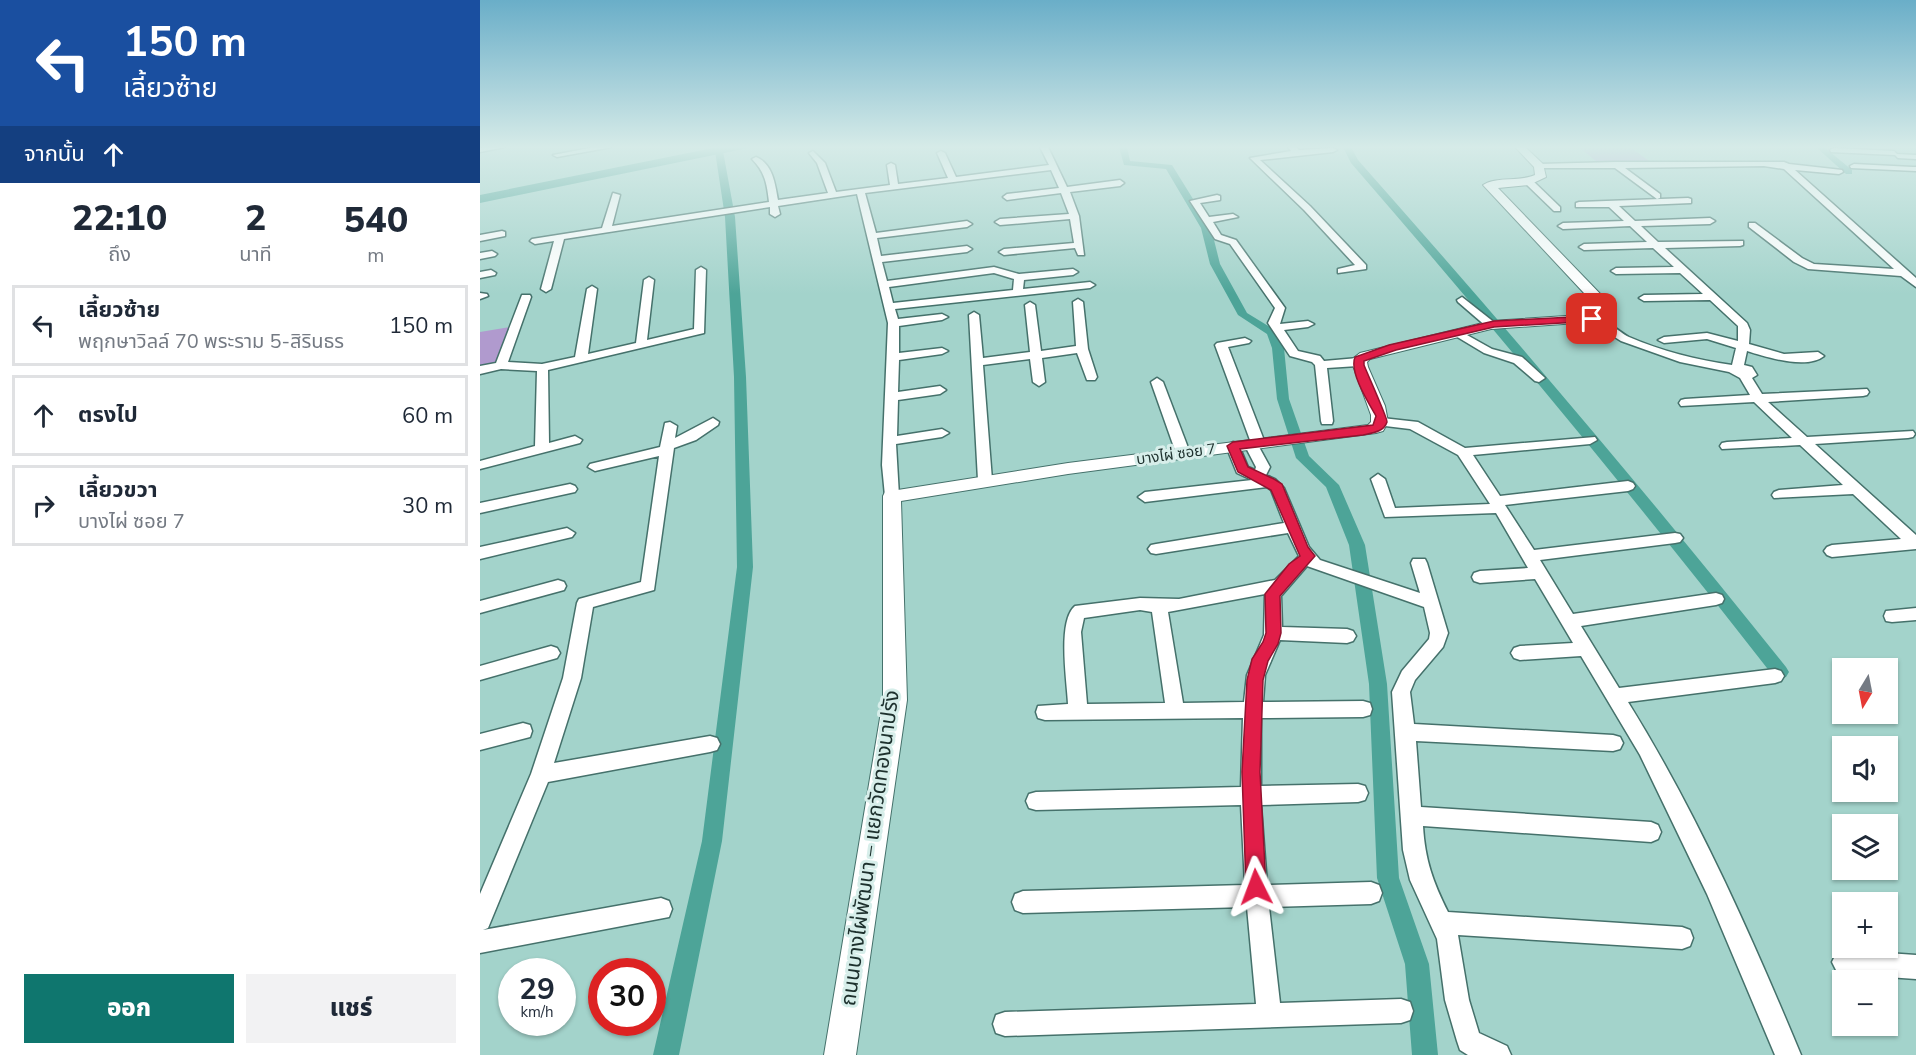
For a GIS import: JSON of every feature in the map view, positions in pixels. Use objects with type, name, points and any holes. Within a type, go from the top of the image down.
[{"type":"street","points":[[606,230],[615,196]]},
{"type":"street","points":[[772,196],[775,214]]},
{"type":"street","points":[[535,241],[825,196]]},
{"type":"street","points":[[861,196],[894,323],[889,465],[892,496]]},
{"type":"street","points":[[1007,197],[1014,196]]},
{"type":"street","points":[[1004,252],[1080,249],[1074,216],[1067,196]]},
{"type":"street","points":[[1295,196],[1362,267],[1342,271]]},
{"type":"street","points":[[1321,365],[1358,362],[1365,356],[1393,347],[1495,324],[1598,317],[1607,312],[1604,306],[1500,196]]},
{"type":"street","points":[[1543,196],[1557,209]]},
{"type":"street","points":[[1819,196],[1916,284]]},
{"type":"street","points":[[1217,198],[1194,201],[1218,237],[1233,242],[1280,308],[1274,323],[1294,354],[1316,359],[1321,365],[1326,428]]},
{"type":"street","points":[[1580,205],[1688,201]]},
{"type":"street","points":[[1611,204],[1743,325],[1746,338],[1739,353],[1739,370],[1758,399],[1916,544]]},
{"type":"street","points":[[1000,222],[1074,216]]},
{"type":"street","points":[[1207,220],[1233,217]]},
{"type":"street","points":[[1563,226],[1710,221]]},
{"type":"street","points":[[873,237],[967,224]]},
{"type":"street","points":[[1752,225],[1798,260],[1812,267],[1904,273]]},
{"type":"street","points":[[480,238],[502,234]]},
{"type":"street","points":[[546,289],[560,237]]},
{"type":"street","points":[[1584,247],[1740,243]]},
{"type":"street","points":[[876,260],[967,249]]},
{"type":"street","points":[[480,256],[492,254]]},
{"type":"street","points":[[480,370],[501,364],[542,368],[701,330],[701,270]]},
{"type":"street","points":[[884,284],[994,270],[1019,277],[1073,272]]},
{"type":"street","points":[[1616,272],[1683,270]]},
{"type":"street","points":[[1018,291],[1019,277]]},
{"type":"street","points":[[641,345],[649,280]]},
{"type":"street","points":[[891,306],[1090,285]]},
{"type":"street","points":[[581,358],[592,289]]},
{"type":"street","points":[[501,364],[526,297]]},
{"type":"street","points":[[1644,298],[1713,297]]},
{"type":"street","points":[[1462,300],[1495,324]]},
{"type":"street","points":[[1078,302],[1082,349],[1091,377]]},
{"type":"street","points":[[1030,305],[1039,382]]},
{"type":"street","points":[[974,315],[985,480]]},
{"type":"street","points":[[894,323],[942,317]]},
{"type":"street","points":[[1598,317],[1625,339],[1684,359],[1739,370]]},
{"type":"street","points":[[1276,328],[1308,324]]},
{"type":"street","points":[[1458,333],[1488,351],[1518,360],[1539,378]]},
{"type":"street","points":[[1664,340],[1707,336],[1784,358],[1818,356]]},
{"type":"street","points":[[1245,341],[1221,345],[1263,467],[1264,479]]},
{"type":"street","points":[[978,362],[1082,349]]},
{"type":"street","points":[[893,357],[942,351]]},
{"type":"street","points":[[1358,362],[1366,388],[1382,416],[1382,422],[1413,425],[1463,452],[1531,556],[1647,749],[1715,886],[1788,1055]]},
{"type":"street","points":[[542,368],[544,378],[543,449]]},
{"type":"street","points":[[1157,382],[1183,453]]},
{"type":"street","points":[[891,397],[940,390]]},
{"type":"street","points":[[1685,403],[1863,392]]},
{"type":"street","points":[[595,467],[667,448],[690,438],[714,422]]},
{"type":"street","name":"บางไผ่ ซอย 7","points":[[892,496],[985,480],[1293,439],[1326,428],[1363,431],[1377,427],[1382,422]]},
{"type":"street","points":[[480,920],[541,774],[572,678],[585,603],[648,586],[670,426]]},
{"type":"street","points":[[890,441],[942,433]]},
{"type":"street","points":[[1727,446],[1908,434]]},
{"type":"street","points":[[480,465],[575,440]]},
{"type":"street","points":[[1463,452],[1590,440]]},
{"type":"street","points":[[1233,446],[1242,470],[1264,479],[1277,488],[1302,549],[1314,564],[1431,603]]},
{"type":"street","points":[[1145,497],[1264,479]]},
{"type":"street","points":[[1378,479],[1390,513],[1498,505],[1628,486]]},
{"type":"street","points":[[480,508],[570,489]]},
{"type":"street","points":[[1779,495],[1855,489]]},
{"type":"street","name":"ถนนบางไผ่พัฒนา – แยกวัดทองนาปรัง","points":[[840,1055],[895,700],[892,496]]},
{"type":"street","points":[[1155,549],[1294,527]]},
{"type":"street","points":[[480,553],[567,532]]},
{"type":"street","points":[[1531,556],[1675,538]]},
{"type":"street","points":[[1832,550],[1916,544]]},
{"type":"street","points":[[1269,1015],[1258,898],[1252,795],[1255,680],[1260,659],[1271,644],[1272,594],[1308,556]]},
{"type":"street","points":[[1419,563],[1438,633],[1437,642],[1408,676],[1401,692],[1406,732],[1413,850],[1421,880],[1448,938],[1457,1000],[1469,1041],[1479,1048],[1498,1055]]},
{"type":"street","points":[[1480,577],[1541,573]]},
{"type":"street","points":[[1078,711],[1073,632],[1076,615],[1081,611],[1140,604],[1179,605],[1280,585]]},
{"type":"street","points":[[480,607],[558,586]]},
{"type":"street","points":[[1569,621],[1716,599]]},
{"type":"street","points":[[1159,606],[1174,710]]},
{"type":"street","points":[[1892,616],[1916,614]]},
{"type":"street","points":[[1273,633],[1347,636]]},
{"type":"street","points":[[1521,653],[1586,649]]},
{"type":"street","points":[[480,673],[551,652]]},
{"type":"street","points":[[1615,696],[1775,676]]},
{"type":"street","points":[[1045,712],[1364,709]]},
{"type":"street","points":[[480,742],[523,731]]},
{"type":"street","points":[[1406,732],[1613,743]]},
{"type":"street","points":[[541,774],[710,744]]},
{"type":"street","points":[[1036,801],[1358,793]]},
{"type":"street","points":[[1412,816],[1651,832]]},
{"type":"street","points":[[1023,902],[1258,898],[1371,893]]},
{"type":"street","points":[[480,942],[661,909]]},
{"type":"street","points":[[1441,923],[1682,938]]},
{"type":"street","points":[[1844,962],[1916,967]]},
{"type":"street","points":[[1005,1024],[1401,1011]]},
{"type":"shaded area","points":[[480,196],[513,196],[480,203]]},
{"type":"shaded area","points":[[516,326],[501,365],[480,369],[480,332]]},
{"type":"waterway","points":[[666,1055],[712,841],[745,567],[740,377],[730,217],[727,196]]},
{"type":"waterway","points":[[1187,196],[1206,228],[1215,264],[1243,315],[1272,332],[1278,348],[1283,399],[1303,458],[1332,485],[1357,545],[1378,684],[1388,878],[1417,964],[1425,1055]]},
{"type":"waterway","points":[[1385,196],[1490,316],[1657,516],[1780,672]]},
{"type":"route","points":[[1256,887],[1251,772],[1255,680],[1260,659],[1271,644],[1274,623],[1272,594],[1294,568],[1308,556],[1302,549],[1277,488],[1259,476],[1242,470],[1233,446],[1363,431],[1377,427],[1382,422],[1382,416],[1366,388],[1358,365],[1359,360],[1365,356],[1393,347],[1494,324],[1592,319]]}]
